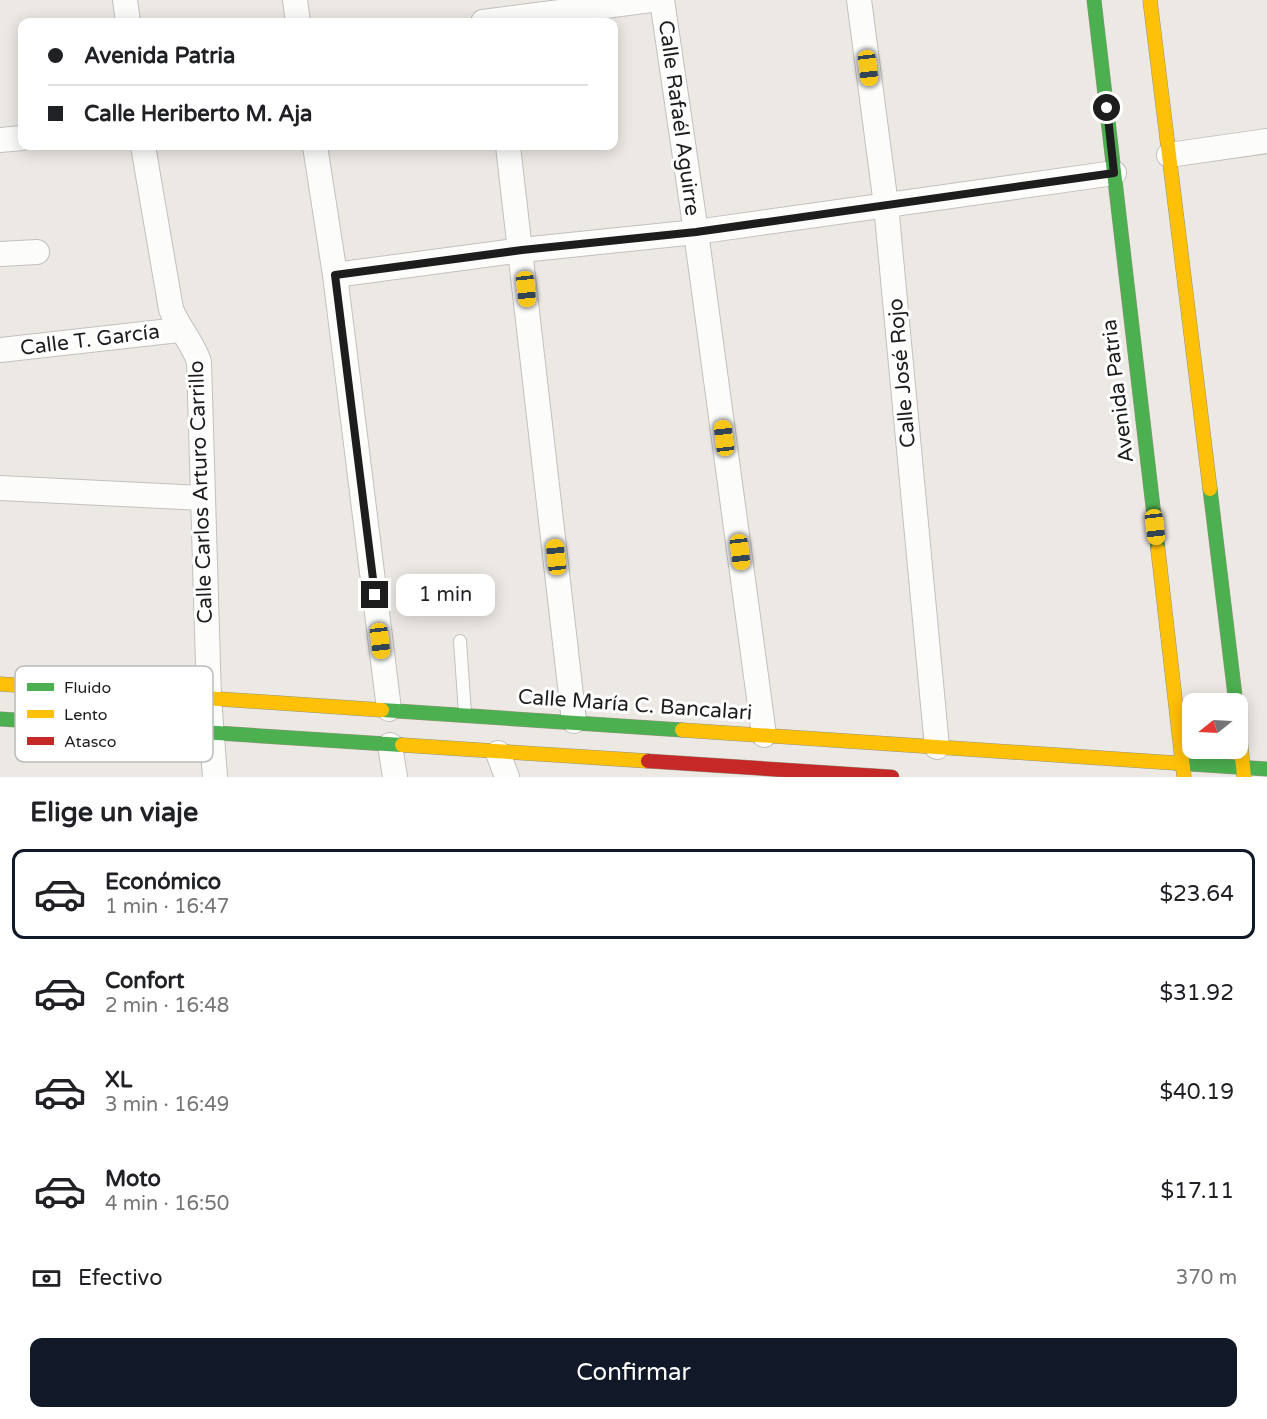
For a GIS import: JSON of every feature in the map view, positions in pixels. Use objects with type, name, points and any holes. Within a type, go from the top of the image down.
[{"type":"street","points":[[125,0],[127,18]]},
{"type":"street","points":[[295,0],[297,18]]},
{"type":"street","points":[[489,17],[651,0]]},
{"type":"street","name":"Calle Rafaél Aguirre","points":[[662,0],[764,735]]},
{"type":"street","name":"Calle José Rojo","points":[[859,0],[886,205],[936,747]]},
{"type":"street","name":"Avenida Patria","points":[[1094,0],[1184,770]]},
{"type":"street","points":[[1150,0],[1235,693]]},
{"type":"street","points":[[0,140],[18,138]]},
{"type":"street","points":[[1169,155],[1267,141]]},
{"type":"street","name":"Calle Carlos Arturo Carrillo","points":[[144,150],[171,309],[179,330],[195,348],[199,362],[208,666]]},
{"type":"street","points":[[316,150],[335,275],[389,709]]},
{"type":"street","points":[[509,150],[522,250],[574,721]]},
{"type":"street","points":[[335,275],[522,250],[696,232],[1114,173]]},
{"type":"street","points":[[0,254],[37,252]]},
{"type":"street","name":"Calle T. García","points":[[0,350],[179,330]]},
{"type":"street","points":[[0,488],[202,498]]},
{"type":"street","name":"Calle María C. Bancalari","points":[[0,684],[15,685]]},
{"type":"street","name":"Calle María C. Bancalari","points":[[213,698],[936,747],[1184,770],[1244,772],[1267,769]]},
{"type":"street","points":[[0,719],[15,720]]},
{"type":"street","points":[[213,732],[498,753],[666,770],[892,777]]},
{"type":"street","points":[[390,745],[395,777]]},
{"type":"street","points":[[498,753],[507,777]]},
{"type":"street","name":"Calle Carlos Arturo Carrillo","points":[[213,754],[215,777]]},
{"type":"lane","points":[[460,642],[465,714]]},
{"type":"traffic: fast","points":[[1094,0],[1158,550]]},
{"type":"traffic: fast","points":[[1210,489],[1235,693]]},
{"type":"traffic: fast","points":[[382,710],[682,730]]},
{"type":"traffic: fast","points":[[0,719],[15,720]]},
{"type":"traffic: fast","points":[[213,733],[402,745]]},
{"type":"traffic: fast","points":[[1175,763],[1267,769]]},
{"type":"traffic: slow","points":[[1150,0],[1210,489]]},
{"type":"traffic: slow","points":[[1158,550],[1184,777]]},
{"type":"traffic: slow","points":[[0,684],[15,685]]},
{"type":"traffic: slow","points":[[213,698],[382,710]]},
{"type":"traffic: slow","points":[[682,730],[1175,763]]},
{"type":"traffic: slow","points":[[402,745],[648,761]]},
{"type":"traffic: slow","points":[[1242,759],[1244,777]]},
{"type":"traffic: jam","points":[[648,761],[892,777]]},
{"type":"route","points":[[375,595],[335,275],[522,250],[696,232],[1114,173],[1107,108]]}]
